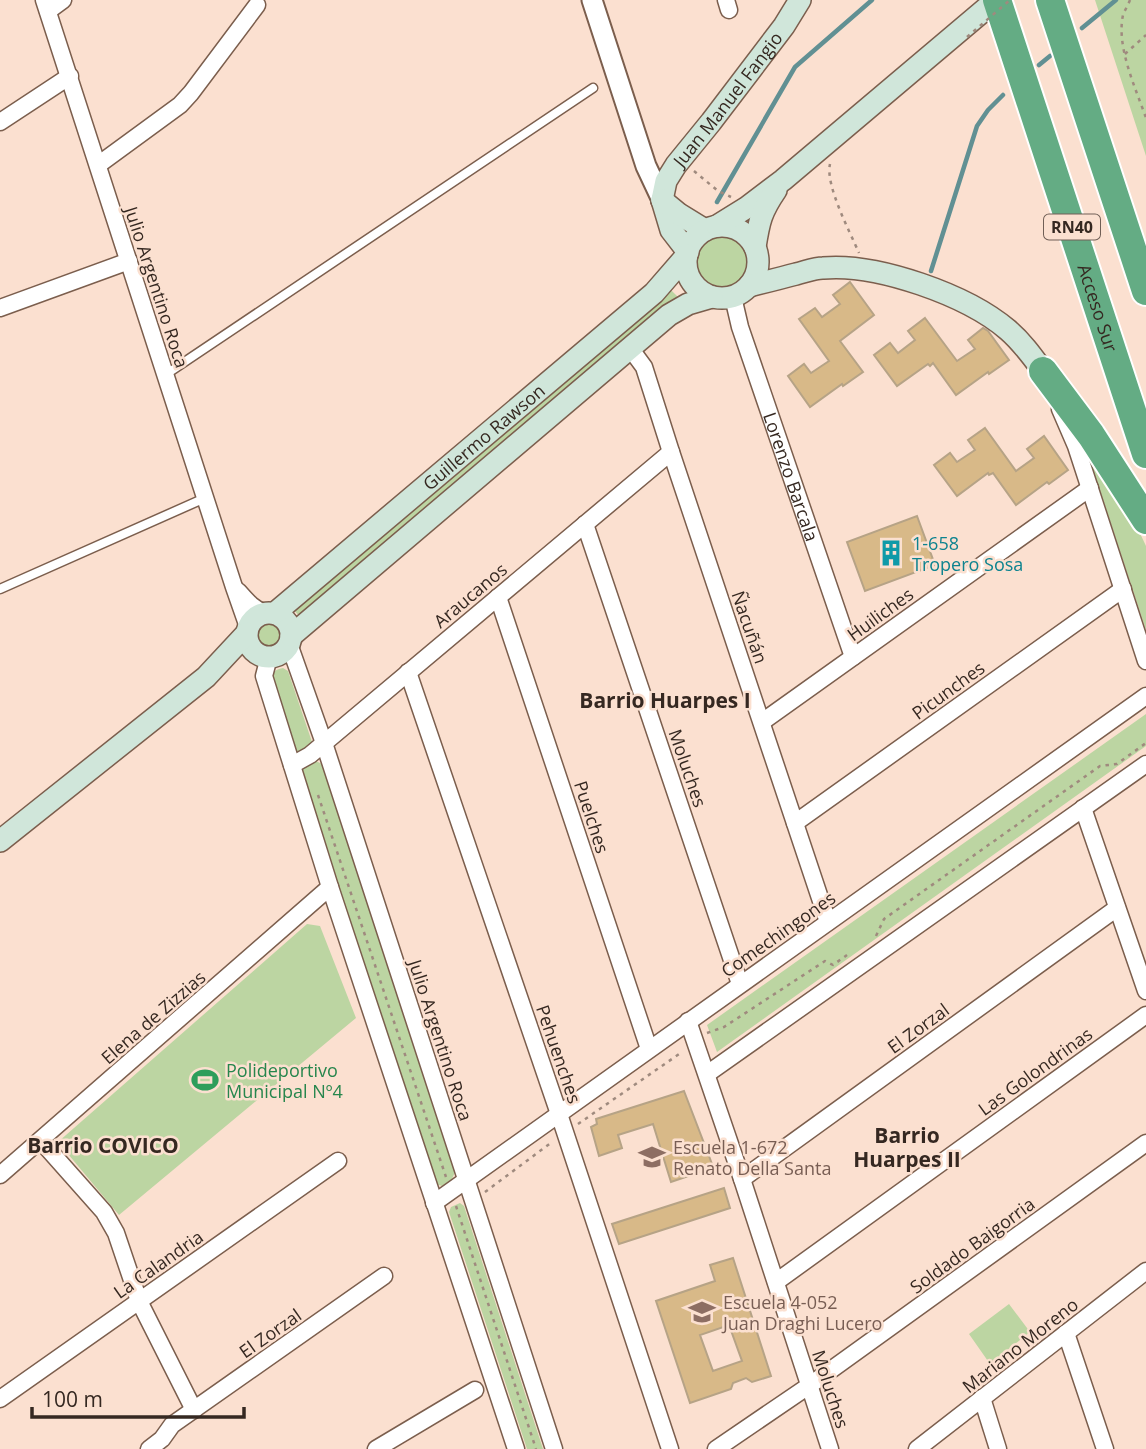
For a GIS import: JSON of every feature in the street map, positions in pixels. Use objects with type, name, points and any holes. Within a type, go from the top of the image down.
[{"type":"highway","name":"Acceso Sur","points":[[997,0],[1146,454]]},
{"type":"highway","name":"RN40","points":[[1050,0],[1146,290]]},
{"type":"highway","points":[[1043,371],[1091,435],[1146,520]]},
{"type":"main road","name":"Juan Manuel Fangio","points":[[662,200],[666,181],[676,164],[711,122],[800,0]]},
{"type":"main road","points":[[662,200],[679,214],[711,228],[730,227],[750,238],[759,258],[758,270],[732,293],[702,293],[695,287],[686,266],[687,254],[693,241],[711,228],[746,208],[783,180],[963,35],[997,0]]},
{"type":"main road","points":[[755,247],[762,213],[783,180]]},
{"type":"main road","points":[[662,200],[671,230],[687,254]]},
{"type":"main road","name":"Guillermo Rawson","points":[[270,613],[654,293],[687,254]]},
{"type":"main road","name":"Guillermo Rawson","points":[[290,640],[630,348],[677,310],[698,300],[821,268],[863,270],[929,287],[987,313],[1025,346],[1043,371]]},
{"type":"main road","points":[[270,613],[285,619],[291,630],[290,640],[281,654],[254,642],[255,617],[270,613]]},
{"type":"main road","points":[[0,841],[254,642]]},
{"type":"street","points":[[46,5],[63,0]]},
{"type":"street","points":[[592,0],[646,166],[662,200]]},
{"type":"street","name":"Julio Argentino Roca","points":[[46,5],[234,587],[265,667],[264,676],[330,887],[516,1449]]},
{"type":"street","points":[[98,164],[180,105],[257,5]]},
{"type":"street","points":[[0,122],[70,76]]},
{"type":"street","points":[[0,308],[129,261]]},
{"type":"street","name":"Lorenzo Barcala","points":[[732,293],[740,327],[853,657]]},
{"type":"street","name":"Ñacuñán","points":[[630,348],[644,368],[828,922]]},
{"type":"street","points":[[1043,371],[1076,446],[1146,661]]},
{"type":"street","name":"Araucanos","points":[[292,765],[310,755],[671,452]]},
{"type":"street","name":"Huiliches","points":[[762,722],[1090,488]]},
{"type":"street","name":"Moluches","points":[[585,524],[740,984]]},
{"type":"street","name":"Julio Argentino Roca","points":[[234,587],[250,605],[259,611],[270,613]]},
{"type":"street","name":"Picunches","points":[[795,823],[1123,589]]},
{"type":"street","name":"Puelches","points":[[498,597],[649,1049]]},
{"type":"street","name":"Julio Argentino Roca","points":[[290,640],[554,1449]]},
{"type":"street","name":"Pehuenches","points":[[408,672],[670,1449]]},
{"type":"street","name":"Comechingones","points":[[434,1203],[1146,696]]},
{"type":"street","points":[[707,1074],[1146,764]]},
{"type":"street","points":[[1083,808],[1146,992]]},
{"type":"street","name":"Elena de Zizzias","points":[[0,1175],[330,887]]},
{"type":"street","name":"El Zorzal","points":[[742,1179],[1117,908]]},
{"type":"street","name":"Las Golondrinas","points":[[776,1282],[1146,1015]]},
{"type":"street","name":"Moluches","points":[[688,1021],[830,1449]]},
{"type":"street","points":[[41,1141],[104,1212],[116,1233],[139,1301],[194,1410]]},
{"type":"street","name":"Soldado Baigorria","points":[[716,1449],[810,1385],[1146,1143]]},
{"type":"street","name":"La Calandria","points":[[0,1399],[338,1161]]},
{"type":"street","name":"Mariano Moreno","points":[[917,1449],[1146,1270]]},
{"type":"street","name":"El Zorzal","points":[[149,1449],[162,1439],[172,1424],[384,1276]]},
{"type":"street","points":[[1066,1333],[1105,1449]]},
{"type":"street","points":[[376,1449],[475,1390]]},
{"type":"street","points":[[982,1398],[998,1449]]},
{"type":"lane","points":[[165,375],[593,88]]},
{"type":"lane","points":[[0,589],[205,498]]},
{"type":"path","points":[[963,35],[1010,0]]},
{"type":"path","points":[[1130,0],[1124,14],[1122,35],[1125,54],[1146,118]]},
{"type":"path","points":[[1125,54],[1146,35]]},
{"type":"path","points":[[832,156],[828,169],[830,183],[863,270]]},
{"type":"path","points":[[718,191],[729,196]]},
{"type":"path","points":[[877,935],[884,919],[941,878],[1100,766],[1116,764],[1146,743]]},
{"type":"path","points":[[316,790],[536,1449]]},
{"type":"path","points":[[458,1214],[565,1133],[709,1032],[723,1027],[825,961],[832,965],[855,950]]},
{"type":"green space","points":[[1095,0],[1146,0],[1146,156]]},
{"type":"green space","points":[[722,234],[733,236],[742,242],[748,251],[748,273],[742,282],[733,288],[722,290],[711,288],[702,282],[696,273],[694,262],[696,251],[702,242],[711,236]]},
{"type":"green space","points":[[668,287],[680,299],[299,616],[294,610]]},
{"type":"green space","points":[[1082,436],[1146,546],[1146,630]]},
{"type":"green space","points":[[269,619],[280,624],[285,635],[280,646],[269,651],[258,646],[253,635],[258,624]]},
{"type":"green space","points":[[283,668],[288,671],[312,742],[310,747],[299,752],[295,750],[270,678],[275,671]]},
{"type":"green space","points":[[1146,714],[1146,746],[717,1052],[707,1025]]},
{"type":"green space","points":[[316,761],[322,764],[455,1172],[452,1179],[442,1186],[436,1184],[302,772],[304,765]]},
{"type":"green space","name":"Polideportivo Municipal Nº4","points":[[307,924],[320,926],[356,1018],[119,1215],[58,1142]]},
{"type":"green space","points":[[460,1203],[464,1206],[543,1449],[527,1449],[449,1212],[451,1207]]},
{"type":"green space","points":[[1009,1304],[1030,1332],[990,1364],[969,1334]]},
{"type":"building","points":[[850,282],[874,315],[840,341],[863,372],[810,407],[788,376],[804,364],[811,373],[829,361],[799,319],[815,308],[822,317],[840,304],[833,295]]},
{"type":"building","points":[[925,318],[957,361],[975,349],[968,340],[983,328],[1009,360],[956,395],[933,363],[897,386],[874,355],[890,343],[898,353],[915,340],[908,331]]},
{"type":"building","points":[[985,428],[1016,471],[1034,458],[1027,449],[1044,436],[1068,470],[1016,505],[993,473],[988,473],[957,496],[934,465],[950,453],[957,462],[975,450],[968,440]]},
{"type":"building","name":"1-658 Tropero Sosa","points":[[917,516],[935,565],[865,591],[847,542]]},
{"type":"building","points":[[684,1091],[712,1164],[708,1166],[709,1169],[671,1182],[653,1124],[618,1135],[622,1148],[599,1156],[591,1127],[597,1124],[596,1119]]},
{"type":"building","points":[[724,1188],[730,1208],[619,1244],[612,1224]]},
{"type":"building","points":[[733,1258],[771,1376],[752,1382],[746,1378],[733,1383],[731,1389],[690,1403],[656,1301],[715,1281],[710,1265]],"holes":[[[729,1325],[742,1361],[713,1371],[700,1335]]]},
{"type":"waterway","points":[[717,202],[795,67],[872,0]]},
{"type":"waterway","points":[[1082,28],[1116,0]]},
{"type":"waterway","points":[[1039,65],[1050,56]]},
{"type":"waterway","points":[[931,271],[977,126],[1003,95]]},
{"type":"place","name":"1-658 Tropero Sosa","points":[[891,553]]},
{"type":"place","name":"Polideportivo Municipal Nº4","points":[[205,1080]]},
{"type":"place","name":"Escuela 1-672 Renato Della Santa","points":[[652,1157]]},
{"type":"place","name":"Escuela 4-052 Juan Draghi Lucero","points":[[702,1312]]},
{"type":"district","name":"Barrio Huarpes I","points":[[665,700]]},
{"type":"district","name":"Barrio COVICO","points":[[103,1145]]},
{"type":"district","name":"Barrio Huarpes II","points":[[907,1147]]}]
